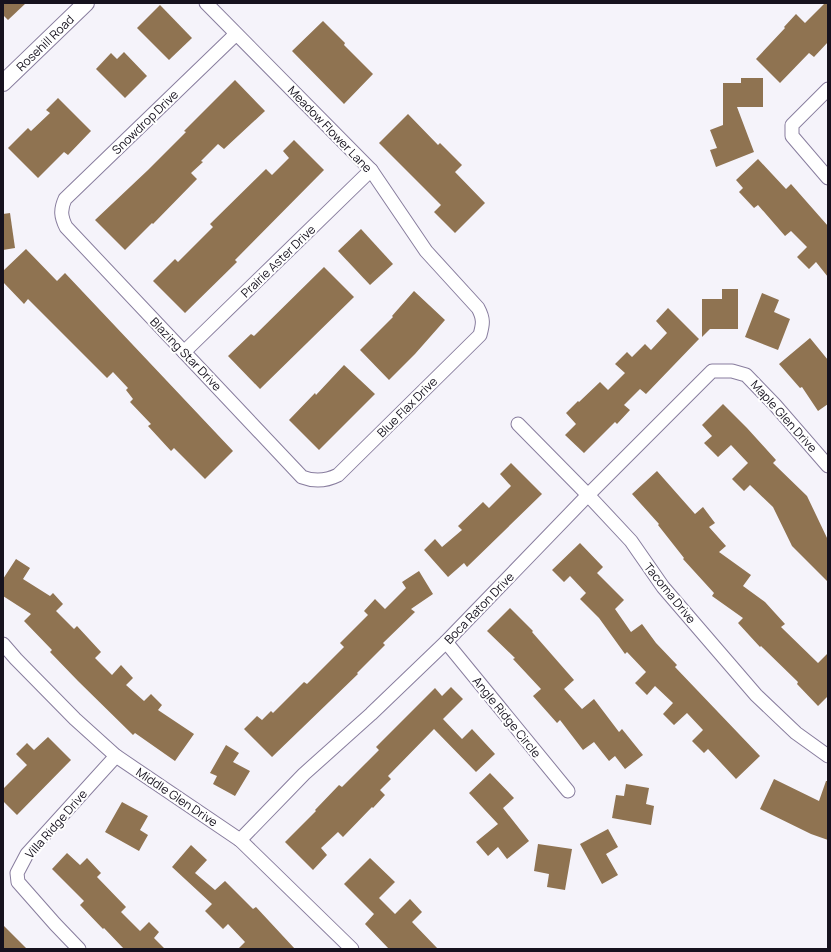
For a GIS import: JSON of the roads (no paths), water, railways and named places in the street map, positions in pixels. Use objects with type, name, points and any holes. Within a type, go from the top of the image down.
[{"type":"street","name":"Rosehill Road","points":[[3,83],[86,3]]},
{"type":"street","name":"Meadow Flower Lane","points":[[206,3],[371,170],[426,251],[478,308],[483,316],[484,323]]},
{"type":"street","name":"Snowdrop Drive","points":[[61,214],[61,207],[65,200],[236,34]]},
{"type":"street","points":[[828,89],[792,125],[792,136],[828,178]]},
{"type":"street","name":"Prairie Aster Drive","points":[[184,352],[371,170]]},
{"type":"street","name":"Blazing Star Drive","points":[[61,214],[62,220],[66,227],[302,477],[312,480],[322,480]]},
{"type":"street","name":"Blue Flax Drive","points":[[322,480],[330,479],[338,475],[480,335],[484,323]]},
{"type":"street","name":"Maple Glen Drive","points":[[712,371],[732,371],[746,375],[775,405],[828,466]]},
{"type":"street","name":"Boca Raton Drive","points":[[240,840],[304,774],[371,714],[446,642],[588,495],[712,371]]},
{"type":"street","name":"Tacoma Drive","points":[[518,424],[588,495],[630,542],[663,588],[756,695],[796,733],[828,756]]},
{"type":"street","name":"Angle Ridge Circle","points":[[446,642],[568,791]]},
{"type":"street","name":"Middle Glen Drive","points":[[3,644],[75,719],[116,756],[240,840],[352,949]]},
{"type":"street","name":"Villa Ridge Drive","points":[[79,949],[18,882],[17,873],[27,854],[116,756]]}]
